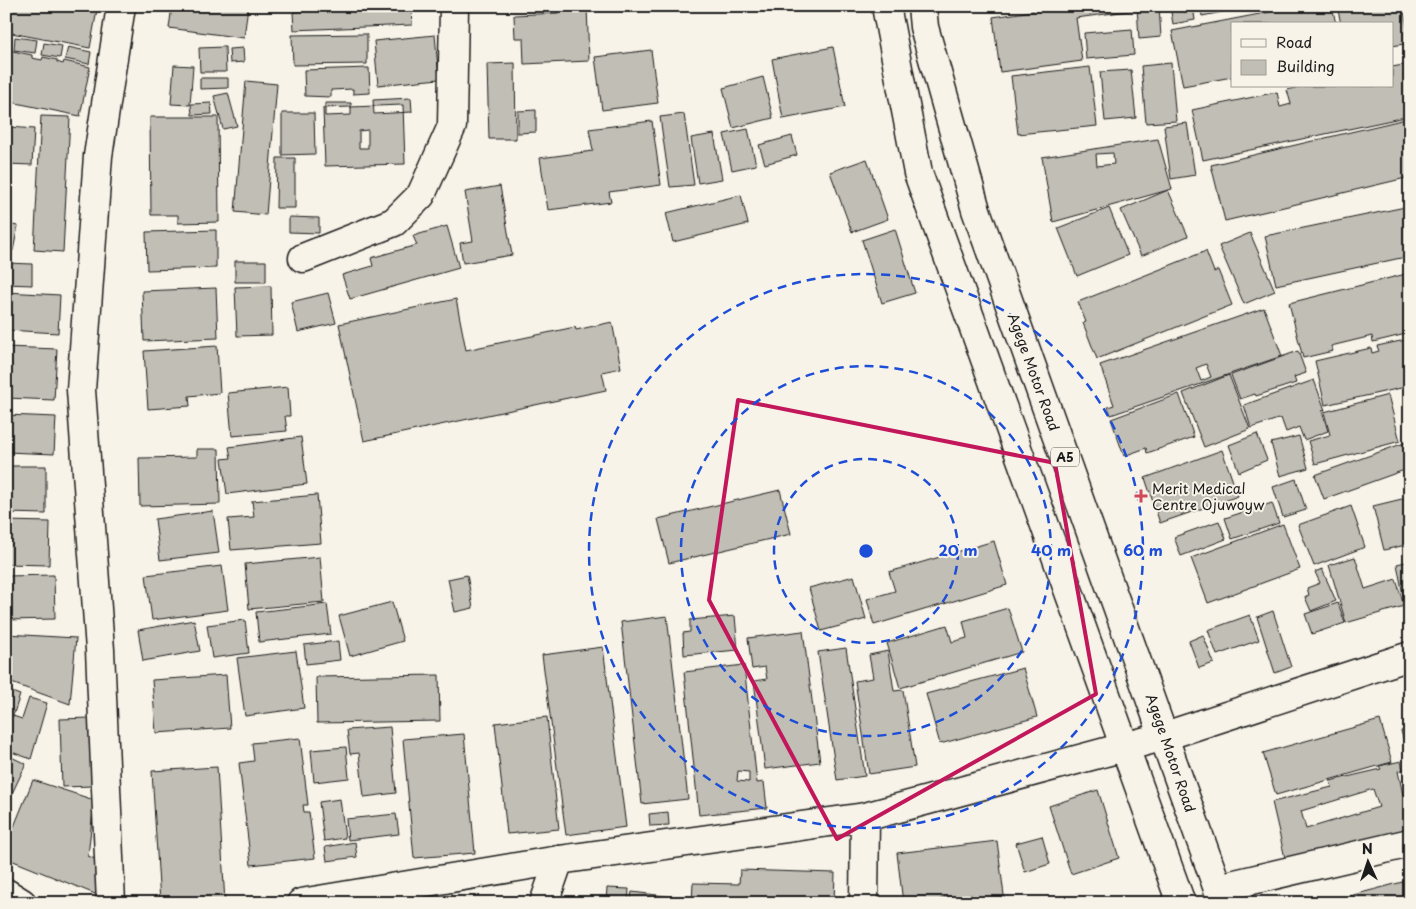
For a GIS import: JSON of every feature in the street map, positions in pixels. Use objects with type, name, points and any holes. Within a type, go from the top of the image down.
[{"type":"main road","points":[[111,903],[100,650],[82,390],[98,156],[121,6]]},
{"type":"main road","points":[[303,258],[394,222],[420,195],[452,126],[454,6]]},
{"type":"main road","points":[[886,6],[918,173],[1181,903]]},
{"type":"main road","name":"Agege Motor Road","points":[[922,6],[924,27],[976,210],[1221,896]]},
{"type":"main road","points":[[301,903],[559,860],[865,817],[1165,736],[1410,656]]},
{"type":"main road","points":[[864,903],[865,817]]},
{"type":"main road","points":[[1221,896],[1410,843]]},
{"type":"main road","points":[[544,903],[559,860]]},
{"type":"main road","points":[[6,893],[22,903]]},
{"type":"highlighted area","points":[[738,400],[1055,463],[1096,694],[837,839],[709,600]]},
{"type":"building","points":[[6,6],[75,6],[97,10],[90,48],[6,32]]},
{"type":"building","points":[[172,6],[248,6],[244,38],[169,28]]},
{"type":"building","points":[[298,6],[357,6],[298,9]]},
{"type":"building","points":[[558,6],[587,6],[589,61],[524,64],[523,38],[515,38],[514,15],[558,13]]},
{"type":"building","points":[[1032,6],[1136,6],[1136,10],[1076,18],[1082,61],[1000,72],[993,17],[1033,11]]},
{"type":"building","points":[[1137,6],[1159,6],[1161,37],[1139,39]]},
{"type":"building","points":[[1170,6],[1193,6],[1195,20],[1173,24]]},
{"type":"building","points":[[1200,6],[1253,6],[1202,16]]},
{"type":"building","points":[[1301,6],[1332,6],[1336,22],[1231,22],[1231,77],[1183,86],[1172,31]]},
{"type":"building","points":[[1337,6],[1403,6],[1410,43],[1394,46],[1394,22],[1341,22]]},
{"type":"building","points":[[411,7],[412,25],[294,30],[293,12]]},
{"type":"building","points":[[1132,29],[1134,55],[1086,59],[1084,33]]},
{"type":"building","points":[[367,34],[367,64],[293,65],[292,35]]},
{"type":"building","points":[[435,35],[439,79],[378,85],[374,41]]},
{"type":"building","points":[[15,37],[37,40],[35,53],[14,50]]},
{"type":"building","points":[[44,43],[62,46],[60,58],[42,55]]},
{"type":"building","points":[[68,47],[91,52],[89,64],[65,59]]},
{"type":"building","points":[[225,47],[226,72],[200,72],[199,48]]},
{"type":"building","points":[[833,47],[845,107],[783,119],[772,59]]},
{"type":"building","points":[[243,48],[244,62],[230,63],[229,49]]},
{"type":"building","points":[[8,50],[32,55],[32,58],[42,60],[43,57],[57,60],[57,62],[63,64],[64,61],[90,67],[80,116],[6,101]]},
{"type":"building","points":[[651,50],[658,103],[602,110],[595,57]]},
{"type":"building","points":[[515,63],[516,139],[489,139],[487,64]]},
{"type":"building","points":[[1171,63],[1176,121],[1146,123],[1141,66]]},
{"type":"building","points":[[1409,64],[1410,116],[1203,160],[1192,110],[1277,92],[1280,107],[1291,104],[1287,90],[1295,88],[1394,88],[1394,67]]},
{"type":"building","points":[[174,65],[193,66],[190,105],[171,104]]},
{"type":"building","points":[[1090,67],[1097,126],[1018,134],[1011,76]]},
{"type":"building","points":[[369,68],[370,93],[353,94],[353,89],[331,90],[331,97],[305,96],[304,70]]},
{"type":"building","points":[[1131,70],[1136,118],[1105,121],[1100,72]]},
{"type":"building","points":[[763,77],[773,118],[733,128],[723,88]]},
{"type":"building","points":[[200,78],[228,78],[228,88],[200,89]]},
{"type":"building","points":[[246,81],[277,84],[266,215],[235,212]]},
{"type":"building","points":[[228,93],[237,126],[223,129],[214,96]]},
{"type":"building","points":[[411,98],[412,112],[374,114],[373,100]]},
{"type":"building","points":[[211,103],[212,114],[192,115],[191,104]]},
{"type":"building","points":[[325,103],[351,103],[351,115],[325,116]]},
{"type":"building","points":[[403,105],[405,164],[325,166],[323,108]],"holes":[[[368,130],[368,148],[359,148],[359,131]]]},
{"type":"building","points":[[536,110],[536,132],[518,133],[518,111]]},
{"type":"building","points":[[282,113],[314,113],[315,154],[282,155]]},
{"type":"building","points":[[684,114],[694,185],[670,187],[660,117]]},
{"type":"building","points":[[41,116],[70,117],[63,252],[34,250]]},
{"type":"building","points":[[150,117],[218,117],[219,222],[178,223],[178,215],[151,215]]},
{"type":"building","points":[[1410,118],[1410,177],[1225,221],[1211,165]]},
{"type":"building","points":[[652,121],[661,185],[609,192],[611,202],[548,210],[540,158],[593,151],[589,129]]},
{"type":"building","points":[[1187,123],[1195,175],[1171,179],[1164,126]]},
{"type":"building","points":[[10,127],[34,129],[32,165],[6,164],[6,143],[9,143]]},
{"type":"building","points":[[748,129],[756,165],[732,170],[724,134]]},
{"type":"building","points":[[714,134],[722,179],[698,183],[691,138]]},
{"type":"building","points":[[792,136],[797,155],[765,164],[759,145]]},
{"type":"building","points":[[1158,139],[1172,189],[1053,222],[1042,157]],"holes":[[[1113,153],[1114,164],[1097,166],[1096,154]]]},
{"type":"building","points":[[277,158],[295,158],[295,208],[276,208]]},
{"type":"building","points":[[867,159],[888,219],[852,232],[830,172]]},
{"type":"building","points":[[500,186],[512,255],[463,263],[460,243],[473,241],[465,192]]},
{"type":"building","points":[[1168,190],[1188,236],[1141,256],[1121,210]]},
{"type":"building","points":[[741,195],[748,224],[673,242],[666,213]]},
{"type":"building","points":[[1410,206],[1410,256],[1276,285],[1265,236]]},
{"type":"building","points":[[1109,208],[1128,255],[1077,276],[1058,228]]},
{"type":"building","points":[[289,217],[319,218],[319,233],[289,232]]},
{"type":"building","points":[[6,224],[18,226],[13,251],[6,250]]},
{"type":"building","points":[[447,226],[459,268],[350,299],[342,275],[373,266],[371,258],[417,245],[413,236]]},
{"type":"building","points":[[895,229],[915,293],[882,303],[862,240]]},
{"type":"building","points":[[216,230],[216,268],[147,270],[146,232]]},
{"type":"building","points":[[1250,233],[1275,291],[1244,304],[1219,246]]},
{"type":"building","points":[[1206,251],[1214,272],[1218,270],[1232,305],[1097,359],[1083,323],[1086,322],[1078,302]]},
{"type":"building","points":[[235,261],[266,261],[266,282],[235,282]]},
{"type":"building","points":[[6,263],[32,264],[32,285],[6,284]]},
{"type":"building","points":[[1410,273],[1410,333],[1373,342],[1372,336],[1331,346],[1333,351],[1303,358],[1289,303]]},
{"type":"building","points":[[271,286],[272,335],[237,336],[235,287]]},
{"type":"building","points":[[216,288],[218,338],[144,341],[142,291]]},
{"type":"building","points":[[6,292],[60,295],[58,333],[6,330]]},
{"type":"building","points":[[328,293],[336,323],[298,332],[291,302]]},
{"type":"building","points":[[456,299],[466,350],[575,327],[576,330],[612,322],[621,368],[602,372],[606,390],[364,441],[339,324]]},
{"type":"building","points":[[1264,308],[1282,356],[1111,415],[1108,407],[1114,405],[1100,365]],"holes":[[[1206,364],[1211,377],[1201,381],[1196,368]]]},
{"type":"building","points":[[1410,339],[1410,386],[1325,405],[1315,361],[1371,348],[1372,353],[1379,351],[1377,346]]},
{"type":"building","points":[[217,346],[220,393],[189,396],[190,406],[148,409],[144,351]]},
{"type":"building","points":[[6,347],[57,349],[54,400],[6,398]]},
{"type":"building","points":[[1298,351],[1306,373],[1294,377],[1296,383],[1256,396],[1255,394],[1240,399],[1231,375]]},
{"type":"building","points":[[1229,375],[1250,429],[1204,447],[1183,393]]},
{"type":"building","points":[[1314,380],[1325,410],[1322,411],[1328,431],[1304,440],[1299,427],[1286,432],[1281,418],[1251,428],[1244,405]]},
{"type":"building","points":[[288,387],[290,416],[285,416],[287,431],[232,436],[228,393]]},
{"type":"building","points":[[1179,394],[1194,437],[1147,453],[1146,448],[1124,456],[1111,419]]},
{"type":"building","points":[[1388,395],[1400,441],[1315,464],[1308,441],[1330,435],[1324,412]]},
{"type":"building","points":[[6,415],[56,417],[54,454],[6,452]]},
{"type":"building","points":[[1257,434],[1267,460],[1239,472],[1229,445]]},
{"type":"building","points":[[1299,436],[1308,468],[1280,476],[1271,443]]},
{"type":"building","points":[[301,437],[307,484],[227,494],[222,459],[231,458],[229,447]]},
{"type":"building","points":[[1410,441],[1410,468],[1324,499],[1315,475]]},
{"type":"building","points":[[197,449],[219,449],[220,504],[140,506],[139,458],[197,457]]},
{"type":"building","points":[[1222,450],[1238,496],[1160,523],[1145,478]]},
{"type":"building","points":[[6,466],[46,466],[46,514],[6,513]]},
{"type":"building","points":[[1296,479],[1306,510],[1283,517],[1273,487]]},
{"type":"building","points":[[780,490],[791,534],[669,563],[658,519]]},
{"type":"building","points":[[317,495],[321,543],[231,550],[228,519],[254,517],[252,501]]},
{"type":"building","points":[[1410,497],[1410,544],[1384,550],[1373,506]]},
{"type":"building","points":[[1272,503],[1279,523],[1232,539],[1225,518]]},
{"type":"building","points":[[1351,506],[1365,547],[1314,566],[1298,525]]},
{"type":"building","points":[[213,511],[219,553],[160,560],[155,519]]},
{"type":"building","points":[[6,521],[50,522],[49,565],[6,564]]},
{"type":"building","points":[[1219,521],[1226,539],[1181,556],[1174,537]]},
{"type":"building","points":[[1283,524],[1300,569],[1208,603],[1191,558]]},
{"type":"building","points":[[994,541],[1007,585],[874,625],[867,599],[895,591],[889,572]]},
{"type":"building","points":[[320,557],[324,602],[249,609],[245,564]]},
{"type":"building","points":[[1355,557],[1365,589],[1396,579],[1404,606],[1346,623],[1329,565]]},
{"type":"building","points":[[1410,561],[1410,615],[1407,616],[1397,564]]},
{"type":"building","points":[[222,566],[228,610],[152,620],[146,575]]},
{"type":"building","points":[[1322,569],[1336,601],[1311,611],[1305,597],[1309,595],[1307,588],[1320,583],[1315,572]]},
{"type":"building","points":[[54,575],[55,619],[6,620],[6,576]]},
{"type":"building","points":[[467,575],[473,608],[455,612],[448,579]]},
{"type":"building","points":[[854,576],[866,619],[821,631],[809,588]]},
{"type":"building","points":[[392,602],[403,641],[350,656],[339,616]]},
{"type":"building","points":[[1338,603],[1345,623],[1312,634],[1305,614]]},
{"type":"building","points":[[327,604],[331,634],[259,642],[256,612]]},
{"type":"building","points":[[1008,608],[1022,652],[900,688],[887,643],[947,625],[952,642],[967,638],[963,621]]},
{"type":"building","points":[[1273,611],[1291,667],[1275,673],[1257,617]]},
{"type":"building","points":[[1250,615],[1259,640],[1217,655],[1208,630]]},
{"type":"building","points":[[667,616],[688,799],[642,804],[621,622]]},
{"type":"building","points":[[735,616],[738,650],[684,655],[683,633],[690,632],[690,620]]},
{"type":"building","points":[[194,620],[200,651],[143,661],[138,630]]},
{"type":"building","points":[[245,620],[249,653],[212,658],[207,625]]},
{"type":"building","points":[[803,631],[820,762],[765,769],[754,681],[767,679],[765,667],[752,669],[748,638]]},
{"type":"building","points":[[6,634],[76,638],[70,704],[6,681]]},
{"type":"building","points":[[1203,635],[1214,663],[1199,668],[1189,641]]},
{"type":"building","points":[[338,641],[340,660],[306,664],[304,645]]},
{"type":"building","points":[[603,647],[626,827],[566,835],[542,655]]},
{"type":"building","points":[[846,648],[865,776],[837,780],[818,652]]},
{"type":"building","points":[[296,651],[304,708],[245,716],[237,658]]},
{"type":"building","points":[[888,651],[894,691],[903,690],[915,767],[869,774],[855,681],[873,678],[869,655]]},
{"type":"building","points":[[744,665],[757,783],[764,782],[767,808],[699,815],[684,672]],"holes":[[[738,771],[749,772],[749,782],[737,781]]]},
{"type":"building","points":[[1023,668],[1037,717],[940,744],[926,694]]},
{"type":"building","points":[[226,675],[230,728],[156,733],[152,680]]},
{"type":"building","points":[[439,675],[440,721],[317,723],[316,677]]},
{"type":"building","points":[[6,690],[20,695],[13,716],[22,719],[29,698],[47,703],[31,759],[6,750]]},
{"type":"building","points":[[547,717],[559,829],[507,834],[495,723]]},
{"type":"building","points":[[90,718],[93,786],[62,787],[60,719]]},
{"type":"building","points":[[1380,720],[1392,762],[1276,795],[1263,753]]},
{"type":"building","points":[[390,727],[396,793],[364,797],[359,753],[350,754],[347,730]]},
{"type":"building","points":[[1410,728],[1410,760],[1409,760],[1401,731]]},
{"type":"building","points":[[464,734],[475,853],[414,858],[403,739]]},
{"type":"building","points":[[300,738],[308,805],[303,805],[304,812],[309,812],[315,858],[251,865],[239,763],[254,761],[252,743]]},
{"type":"building","points":[[346,747],[349,778],[314,782],[311,750]]},
{"type":"building","points":[[7,755],[26,764],[6,806],[6,757]]},
{"type":"building","points":[[1401,761],[1403,770],[1398,771],[1403,795],[1408,793],[1410,828],[1285,858],[1272,802],[1332,787],[1330,781],[1381,769],[1379,766]],"holes":[[[1373,789],[1379,807],[1306,829],[1301,811]]]},
{"type":"building","points":[[217,767],[225,903],[160,903],[152,771]]},
{"type":"building","points":[[33,780],[94,800],[88,856],[107,864],[95,894],[6,858],[6,846]]},
{"type":"building","points":[[1098,790],[1119,858],[1071,874],[1049,806]]},
{"type":"building","points":[[340,799],[345,838],[324,841],[319,802]]},
{"type":"building","points":[[668,812],[669,825],[650,826],[649,814]]},
{"type":"building","points":[[396,814],[399,834],[348,840],[346,819]]},
{"type":"building","points":[[1042,836],[1050,864],[1025,872],[1016,843]]},
{"type":"building","points":[[997,841],[1005,903],[973,903],[972,895],[941,898],[942,903],[903,903],[897,853]]},
{"type":"building","points":[[355,842],[357,857],[327,861],[325,847]]},
{"type":"building","points":[[740,870],[835,873],[834,903],[692,903],[693,883],[739,884]]},
{"type":"building","points":[[1410,880],[1410,903],[1323,903]]},
{"type":"building","points":[[607,888],[629,889],[628,903],[606,902]]},
{"type":"building","points":[[632,892],[673,897],[672,903],[630,903]]},
{"type":"building","points":[[446,900],[446,903],[414,903],[414,902]]},
{"type":"building","points":[[461,900],[486,900],[486,903],[461,903]]},
{"type":"place","name":"Merit Medical Centre Ojuwoyw","points":[[1141,496]]}]
